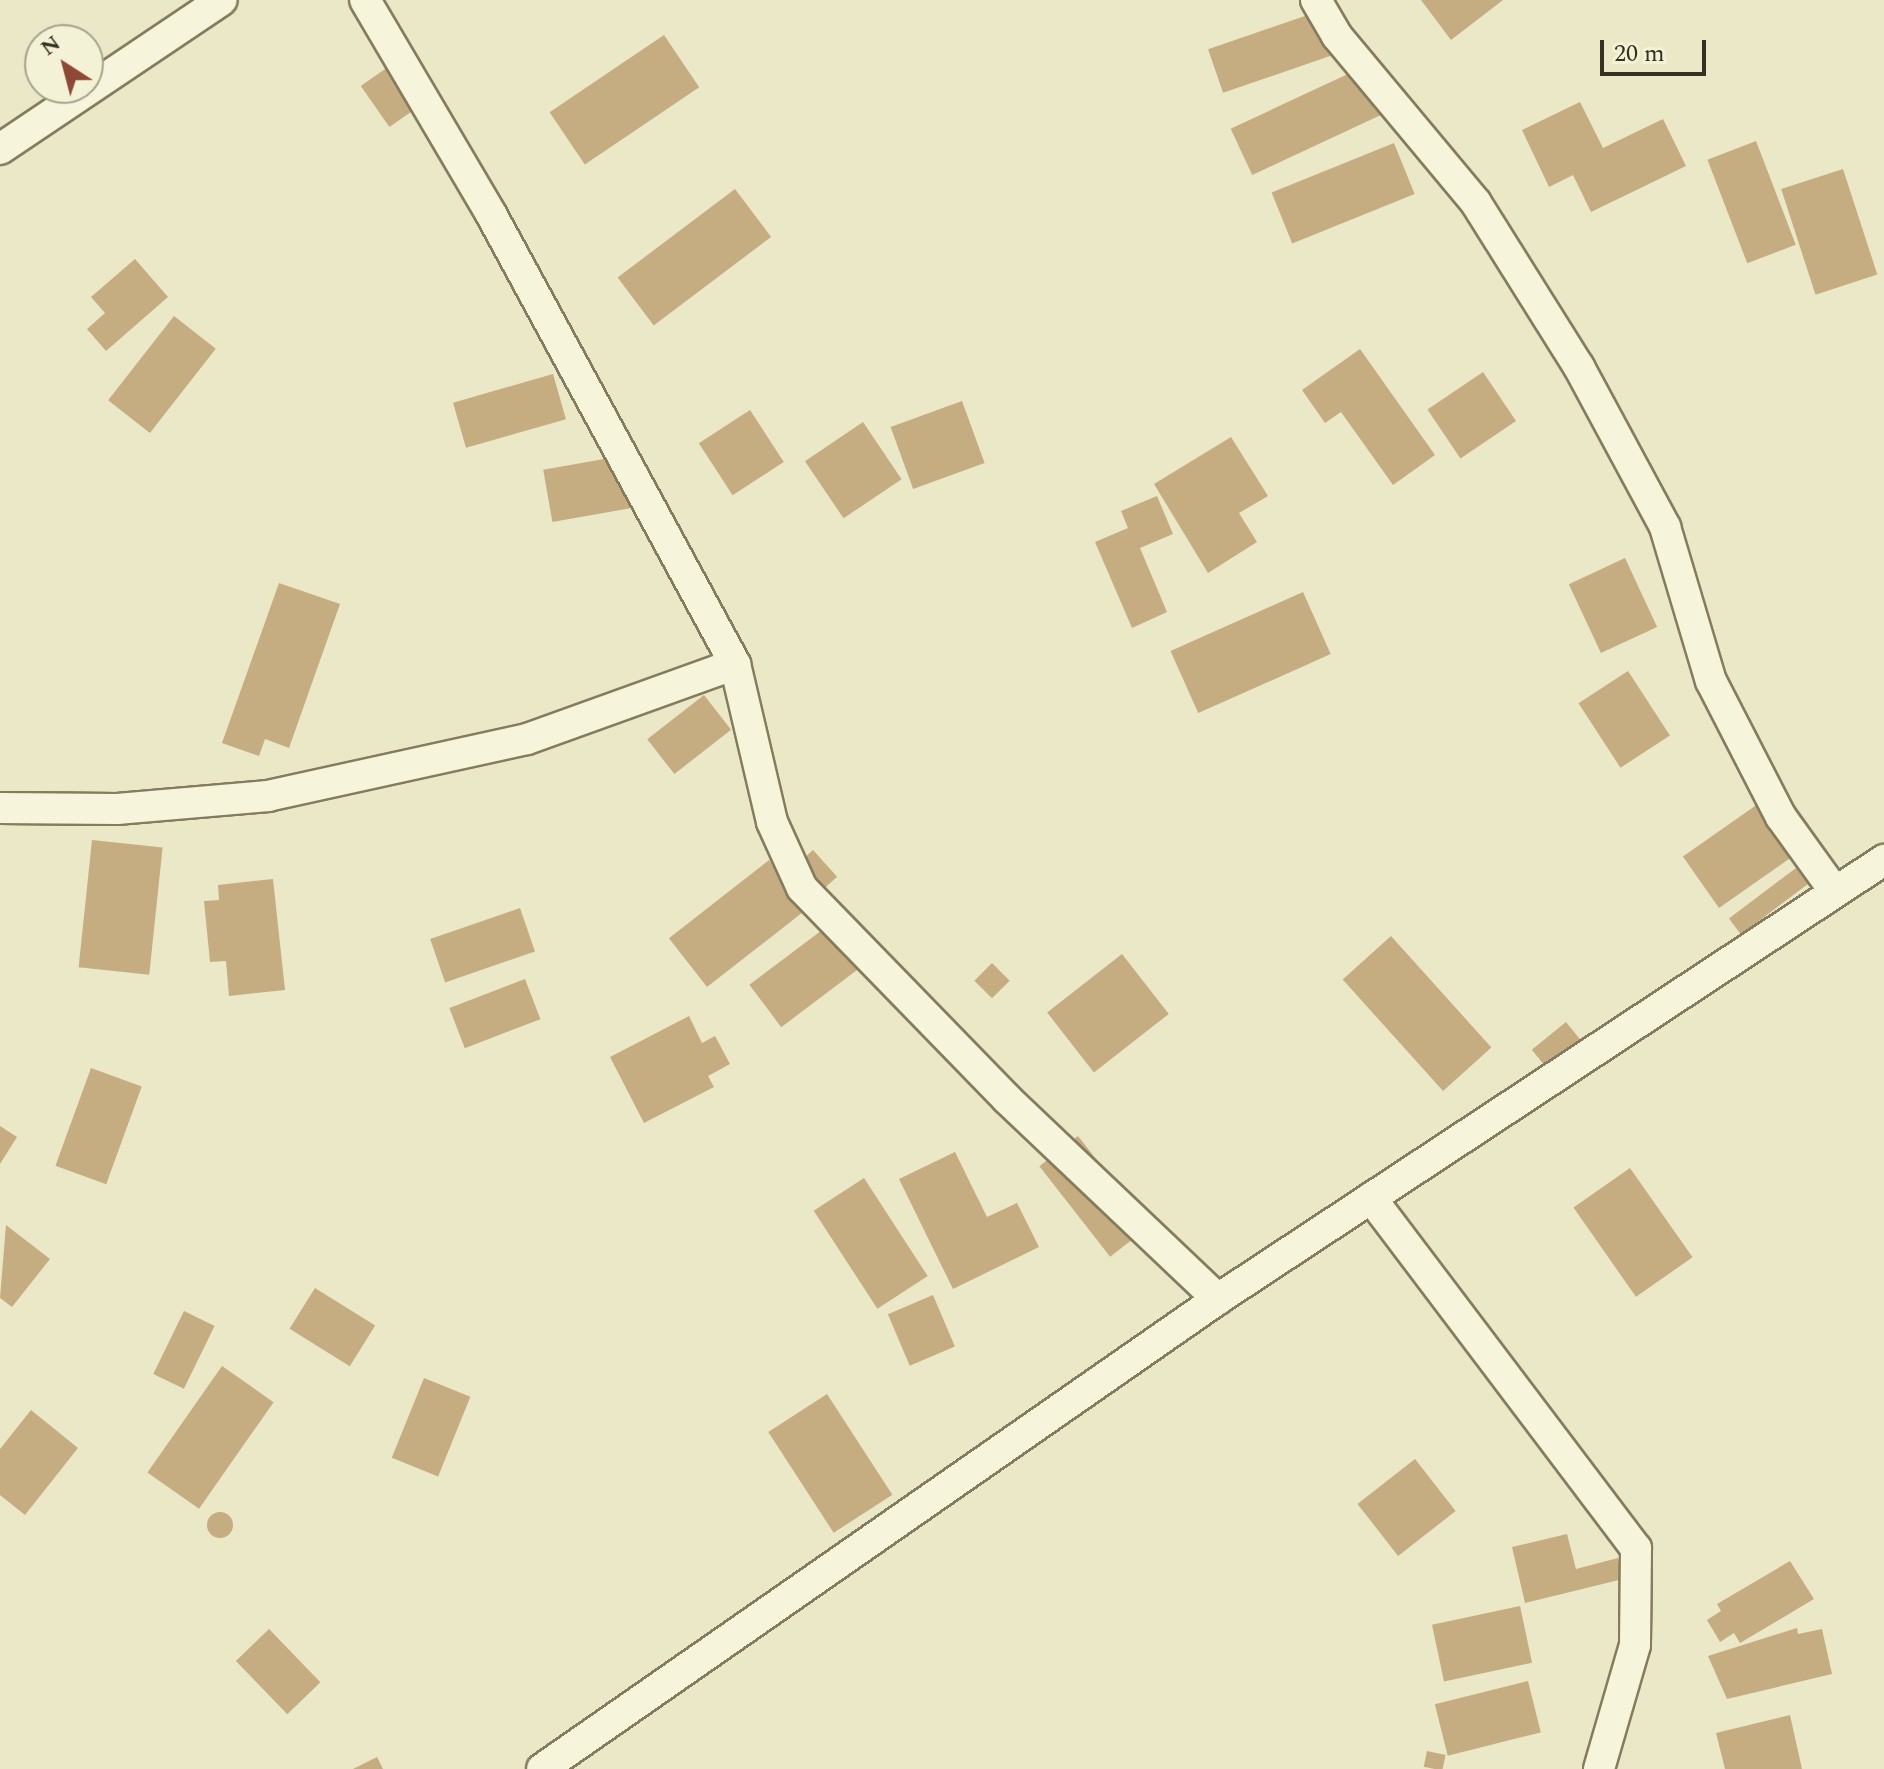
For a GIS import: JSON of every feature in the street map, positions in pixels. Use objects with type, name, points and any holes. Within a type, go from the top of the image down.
[{"type":"street","points":[[0,149],[222,0]]},
{"type":"street","points":[[365,0],[491,214],[735,664],[772,822],[802,888],[1007,1099],[1218,1299]]},
{"type":"street","points":[[1316,0],[1476,203],[1579,367],[1665,527],[1711,681],[1781,817],[1835,892]]},
{"type":"street","points":[[0,808],[117,809],[268,796],[527,739],[735,664]]},
{"type":"street","points":[[542,1769],[1218,1299],[1884,860]]},
{"type":"street","points":[[1371,1198],[1636,1548],[1635,1645],[1599,1769]]},
{"type":"building","points":[[1421,0],[1503,0],[1451,40]]},
{"type":"building","points":[[1331,7],[1346,50],[1223,93],[1208,49]]},
{"type":"building","points":[[664,35],[699,87],[585,164],[550,112]]},
{"type":"building","points":[[405,55],[434,96],[389,127],[361,86]]},
{"type":"building","points":[[1363,67],[1385,113],[1252,175],[1231,129]]},
{"type":"building","points":[[1580,102],[1603,148],[1663,119],[1686,166],[1591,212],[1573,175],[1549,187],[1522,130]]},
{"type":"building","points":[[1756,141],[1796,245],[1747,263],[1707,160]]},
{"type":"building","points":[[1394,143],[1415,194],[1292,243],[1272,192]]},
{"type":"building","points":[[1843,169],[1877,275],[1815,295],[1781,189]]},
{"type":"building","points":[[735,189],[771,237],[654,325],[618,277]]},
{"type":"building","points":[[135,259],[168,297],[106,351],[87,329],[105,313],[91,297]]},
{"type":"building","points":[[174,316],[216,349],[150,433],[108,400]]},
{"type":"building","points":[[1360,349],[1435,455],[1393,485],[1341,412],[1325,423],[1302,390]]},
{"type":"building","points":[[1483,372],[1516,421],[1460,458],[1427,409]]},
{"type":"building","points":[[553,374],[566,419],[466,448],[453,403]]},
{"type":"building","points":[[962,401],[985,463],[913,489],[891,427]]},
{"type":"building","points":[[750,410],[784,462],[733,495],[699,443]]},
{"type":"building","points":[[863,422],[902,479],[844,518],[805,461]]},
{"type":"building","points":[[1231,437],[1268,496],[1239,513],[1257,542],[1208,573],[1154,484]]},
{"type":"building","points":[[621,456],[630,508],[552,522],[543,470]]},
{"type":"building","points":[[1157,496],[1173,534],[1140,548],[1167,612],[1132,628],[1095,542],[1128,528],[1121,511]]},
{"type":"building","points":[[1625,558],[1657,627],[1601,653],[1569,584]]},
{"type":"building","points":[[279,583],[340,604],[289,748],[265,739],[259,756],[222,743]]},
{"type":"building","points":[[1303,592],[1331,654],[1198,713],[1171,651]]},
{"type":"building","points":[[1628,671],[1670,736],[1620,768],[1579,703]]},
{"type":"building","points":[[704,695],[731,730],[674,774],[647,739]]},
{"type":"building","points":[[1782,787],[1818,839],[1719,908],[1683,856]]},
{"type":"building","points":[[92,840],[163,847],[149,975],[79,967]]},
{"type":"building","points":[[813,850],[837,877],[816,896],[791,869]]},
{"type":"building","points":[[769,860],[807,909],[707,987],[669,938]]},
{"type":"building","points":[[1796,868],[1808,884],[1741,935],[1729,919]]},
{"type":"building","points":[[273,879],[285,990],[229,996],[226,961],[210,962],[204,901],[219,900],[218,885]]},
{"type":"building","points":[[520,908],[535,951],[445,982],[430,939]]},
{"type":"building","points":[[846,912],[878,954],[781,1027],[749,985]]},
{"type":"building","points":[[1391,936],[1491,1047],[1443,1091],[1343,979]]},
{"type":"building","points":[[1122,954],[1169,1014],[1094,1072],[1047,1012]]},
{"type":"building","points":[[992,963],[1010,981],[992,998],[974,981]]},
{"type":"building","points":[[525,979],[540,1019],[465,1048],[449,1008]]},
{"type":"building","points":[[689,1016],[702,1043],[715,1036],[730,1064],[708,1076],[714,1087],[644,1123],[610,1057]]},
{"type":"building","points":[[1566,1022],[1580,1039],[1546,1067],[1532,1050]]},
{"type":"building","points":[[91,1068],[142,1086],[106,1184],[55,1166]]},
{"type":"building","points":[[0,1126],[17,1137],[0,1164]]},
{"type":"building","points":[[1078,1136],[1149,1227],[1110,1257],[1039,1166]]},
{"type":"building","points":[[955,1152],[987,1217],[1017,1203],[1039,1247],[953,1289],[899,1179]]},
{"type":"building","points":[[1630,1168],[1693,1257],[1636,1297],[1573,1208]]},
{"type":"building","points":[[864,1178],[928,1276],[877,1309],[814,1211]]},
{"type":"building","points":[[6,1225],[50,1259],[12,1307],[0,1298]]},
{"type":"building","points":[[315,1288],[375,1326],[350,1366],[290,1329]]},
{"type":"building","points":[[933,1295],[955,1347],[910,1366],[888,1314]]},
{"type":"building","points":[[184,1311],[215,1326],[184,1389],[153,1374]]},
{"type":"building","points":[[222,1366],[274,1402],[199,1509],[147,1472]]},
{"type":"building","points":[[424,1378],[470,1397],[438,1476],[392,1458]]},
{"type":"building","points":[[827,1394],[892,1495],[834,1533],[768,1432]]},
{"type":"building","points":[[31,1410],[78,1448],[25,1515],[0,1495],[0,1449]]},
{"type":"building","points":[[1415,1459],[1456,1511],[1398,1556],[1357,1504]]},
{"type":"building","points":[[220,1512],[229,1516],[233,1525],[229,1534],[220,1538],[211,1534],[207,1525],[211,1516]]},
{"type":"building","points":[[1567,1534],[1576,1569],[1618,1558],[1623,1579],[1525,1603],[1512,1547]]},
{"type":"building","points":[[1790,1561],[1814,1599],[1740,1643],[1734,1633],[1720,1642],[1707,1620],[1721,1611],[1717,1604]]},
{"type":"building","points":[[1520,1606],[1532,1663],[1444,1681],[1432,1625]]},
{"type":"building","points":[[1797,1628],[1798,1634],[1822,1629],[1832,1674],[1727,1699],[1708,1656]]},
{"type":"building","points":[[269,1629],[320,1682],[287,1714],[236,1661]]},
{"type":"building","points":[[1528,1681],[1541,1732],[1448,1756],[1435,1704]]},
{"type":"building","points":[[1790,1715],[1802,1769],[1725,1769],[1716,1733]]},
{"type":"building","points":[[1427,1751],[1446,1755],[1443,1769],[1424,1767]]},
{"type":"building","points":[[377,1757],[383,1769],[353,1769]]}]
